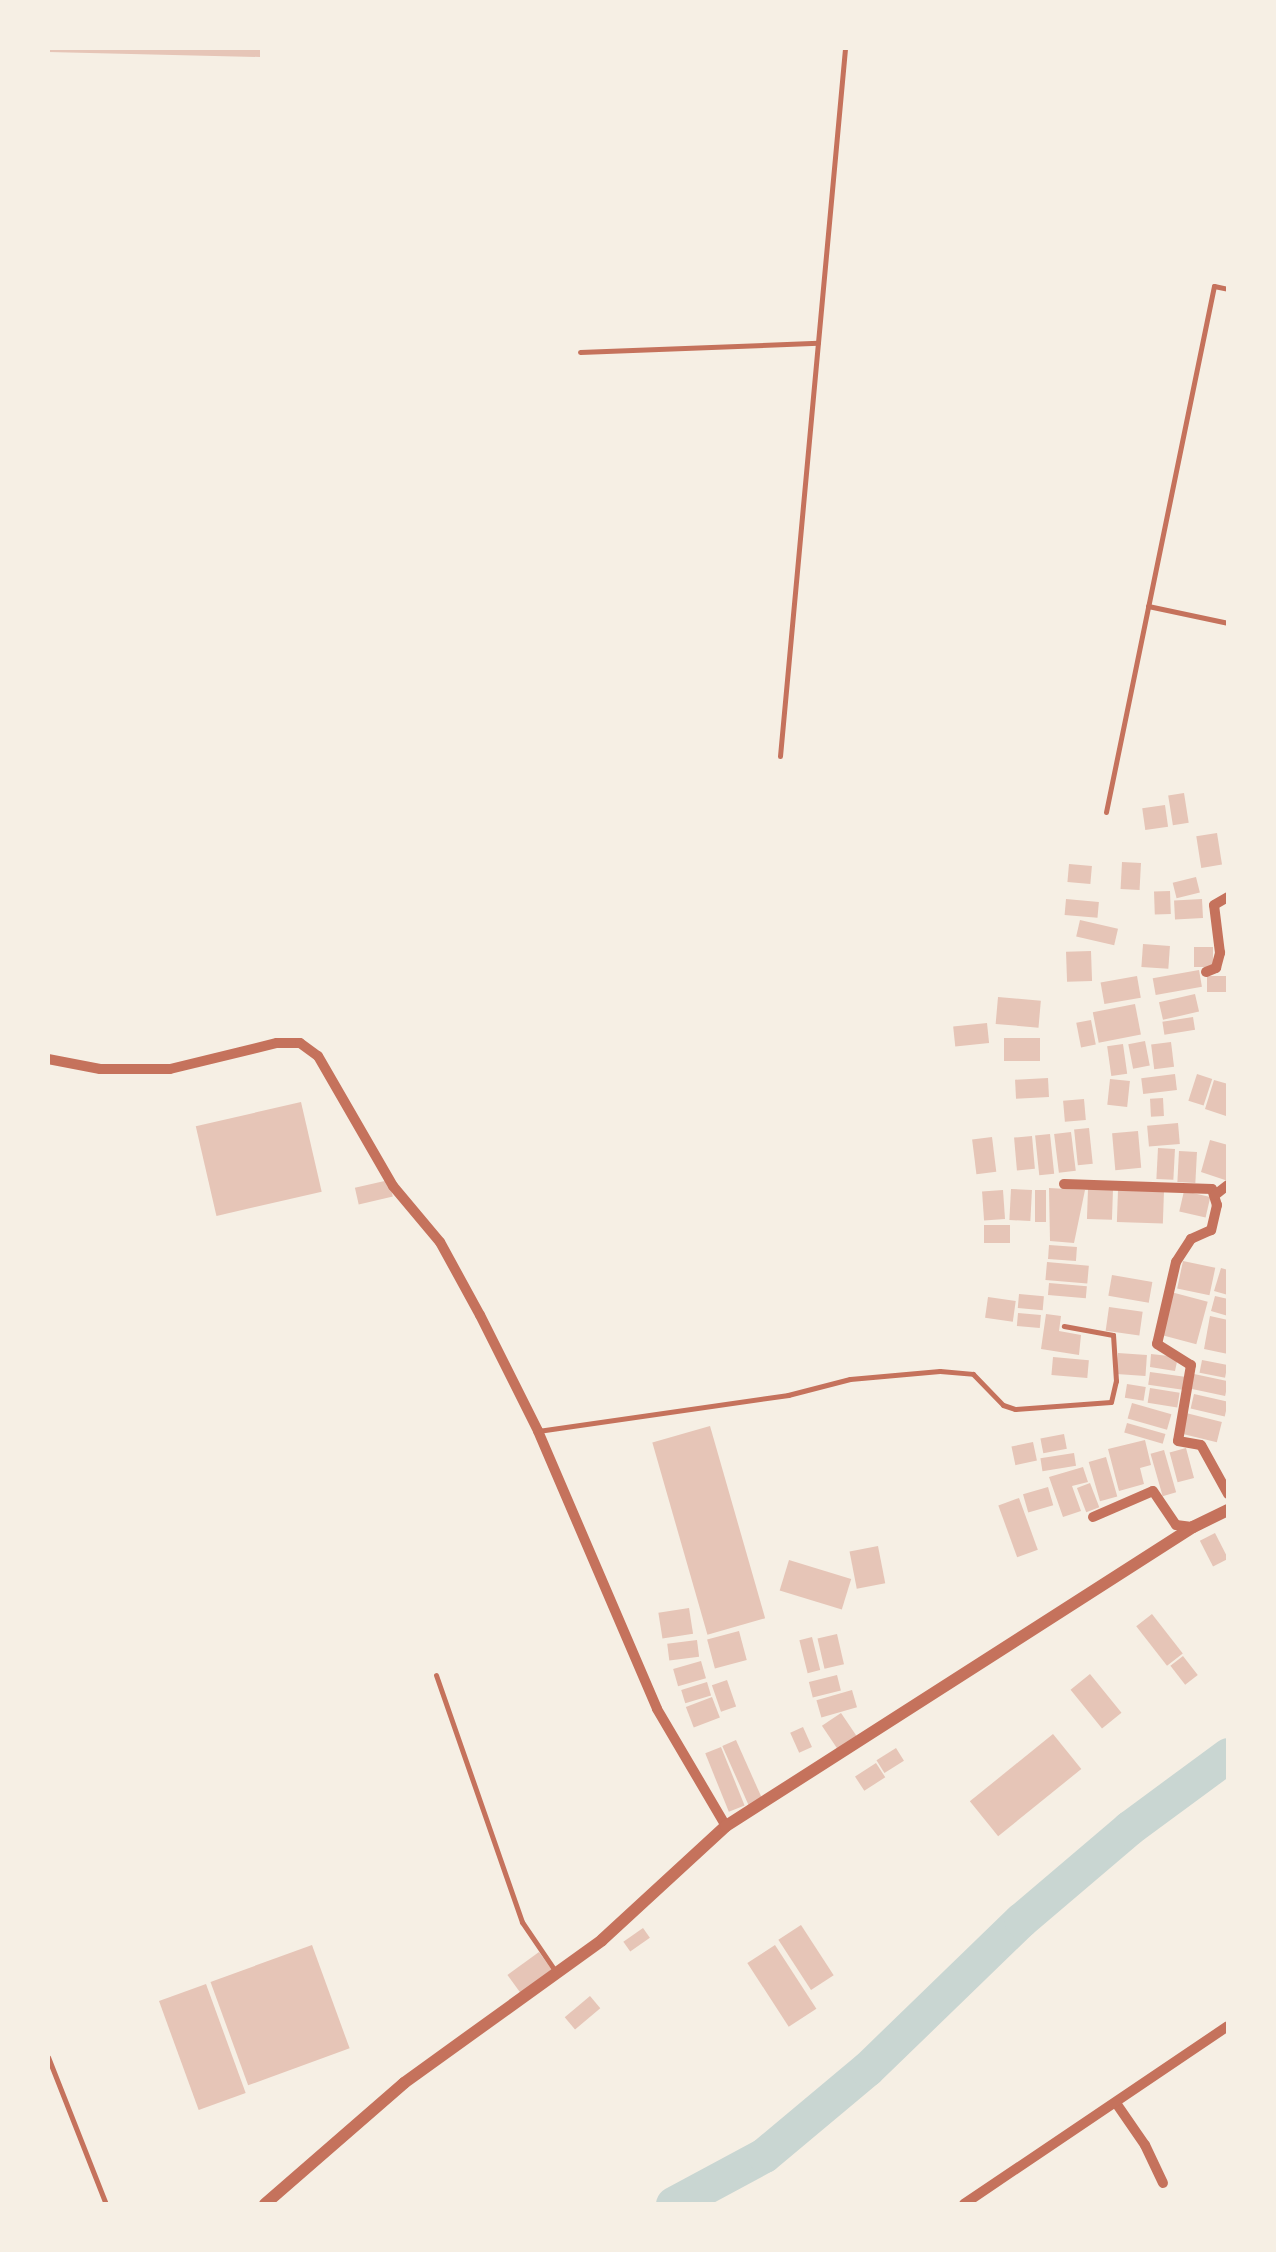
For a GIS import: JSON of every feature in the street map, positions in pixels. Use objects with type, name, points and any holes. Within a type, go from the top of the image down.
[{"type":"street","points":[[1206,972],[1216,968],[1220,952],[1214,905],[1228,897]]},
{"type":"street","points":[[48,1059],[100,1069],[170,1069],[277,1044],[300,1043],[318,1056],[394,1186],[440,1242],[538,1430],[658,1710],[726,1826]]},
{"type":"street","points":[[1064,1184],[1212,1189],[1212,1230],[1191,1239],[1176,1262],[1157,1344],[1191,1365],[1178,1440],[1201,1446],[1228,1494]]},
{"type":"street","points":[[1215,1195],[1228,1184]]},
{"type":"street","points":[[1092,1517],[1153,1491],[1176,1525],[1193,1527]]},
{"type":"street","points":[[265,2204],[404,2083],[602,1940],[726,1826],[1193,1527],[1228,1510]]},
{"type":"street","points":[[964,2204],[1228,2026]]},
{"type":"street","points":[[1116,2103],[1145,2145],[1163,2183]]},
{"type":"lane","points":[[780,756],[845,48]]},
{"type":"lane","points":[[1106,812],[1214,286],[1228,289]]},
{"type":"lane","points":[[580,352],[818,343]]},
{"type":"lane","points":[[1148,606],[1228,623]]},
{"type":"lane","points":[[538,1430],[788,1395],[850,1379],[940,1371],[973,1374],[1009,1408],[1110,1402],[1116,1381],[1114,1337],[1064,1326]]},
{"type":"lane","points":[[436,1675],[522,1922],[556,1973]]},
{"type":"lane","points":[[48,2057],[106,2204]]},
{"type":"building","points":[[48,48],[260,48],[260,57],[48,52]]},
{"type":"building","points":[[1184,793],[1189,823],[1173,825],[1168,796]]},
{"type":"building","points":[[1165,805],[1168,827],[1145,830],[1142,808]]},
{"type":"building","points":[[1217,833],[1222,865],[1201,868],[1196,836]]},
{"type":"building","points":[[1122,862],[1141,863],[1140,890],[1121,889]]},
{"type":"building","points":[[1069,864],[1092,866],[1090,884],[1067,882]]},
{"type":"building","points":[[1196,877],[1200,893],[1177,898],[1173,883]]},
{"type":"building","points":[[1170,891],[1171,914],[1155,915],[1154,892]]},
{"type":"building","points":[[1066,899],[1099,902],[1097,918],[1065,915]]},
{"type":"building","points":[[1202,899],[1203,918],[1175,919],[1174,900]]},
{"type":"building","points":[[1080,920],[1118,929],[1114,945],[1076,937]]},
{"type":"building","points":[[1143,944],[1170,946],[1168,969],[1141,967]]},
{"type":"building","points":[[1194,947],[1213,947],[1213,967],[1194,967]]},
{"type":"building","points":[[1091,951],[1092,981],[1067,982],[1066,952]]},
{"type":"building","points":[[1199,970],[1202,987],[1156,995],[1153,978]]},
{"type":"building","points":[[1137,976],[1141,998],[1104,1004],[1101,982]]},
{"type":"building","points":[[1207,976],[1228,976],[1228,992],[1207,992]]},
{"type":"building","points":[[1195,994],[1199,1012],[1163,1020],[1159,1002]]},
{"type":"building","points":[[998,997],[1041,1001],[1038,1028],[996,1024]]},
{"type":"building","points":[[1135,1004],[1141,1034],[1099,1043],[1093,1012]]},
{"type":"building","points":[[1193,1017],[1195,1030],[1164,1035],[1162,1022]]},
{"type":"building","points":[[1091,1020],[1096,1045],[1081,1047],[1076,1023]]},
{"type":"building","points":[[987,1023],[989,1043],[955,1046],[953,1027]]},
{"type":"building","points":[[1004,1038],[1040,1038],[1040,1061],[1004,1061]]},
{"type":"building","points":[[1145,1041],[1150,1066],[1133,1069],[1128,1044]]},
{"type":"building","points":[[1171,1042],[1174,1067],[1154,1069],[1151,1044]]},
{"type":"building","points":[[1123,1044],[1127,1074],[1111,1076],[1107,1046]]},
{"type":"building","points":[[1175,1074],[1177,1090],[1143,1094],[1141,1078]]},
{"type":"building","points":[[1197,1074],[1212,1079],[1204,1106],[1188,1101]]},
{"type":"building","points":[[1048,1078],[1049,1097],[1016,1099],[1015,1080]]},
{"type":"building","points":[[1110,1079],[1130,1081],[1127,1107],[1107,1105]]},
{"type":"building","points":[[1214,1080],[1228,1084],[1226,1116],[1205,1109]]},
{"type":"building","points":[[1163,1098],[1164,1116],[1151,1117],[1150,1099]]},
{"type":"building","points":[[1084,1099],[1086,1120],[1065,1122],[1063,1101]]},
{"type":"building","points":[[301,1102],[322,1192],[216,1216],[196,1126]]},
{"type":"building","points":[[1178,1123],[1180,1144],[1149,1147],[1147,1126]]},
{"type":"building","points":[[1089,1128],[1093,1164],[1078,1165],[1074,1130]]},
{"type":"building","points":[[1138,1131],[1141,1168],[1115,1170],[1112,1133]]},
{"type":"building","points":[[1071,1132],[1076,1171],[1059,1173],[1054,1134]]},
{"type":"building","points":[[1050,1134],[1054,1174],[1039,1175],[1035,1136]]},
{"type":"building","points":[[1032,1136],[1035,1169],[1017,1170],[1014,1138]]},
{"type":"building","points":[[992,1137],[996,1172],[976,1174],[972,1139]]},
{"type":"building","points":[[1210,1140],[1228,1145],[1228,1181],[1201,1172]]},
{"type":"building","points":[[1158,1148],[1175,1149],[1173,1180],[1156,1179]]},
{"type":"building","points":[[1179,1151],[1197,1152],[1195,1183],[1177,1182]]},
{"type":"building","points":[[389,1180],[393,1197],[359,1204],[355,1188]]},
{"type":"building","points":[[1049,1188],[1085,1190],[1074,1243],[1050,1241]]},
{"type":"building","points":[[1011,1189],[1032,1190],[1030,1221],[1009,1220]]},
{"type":"building","points":[[1088,1189],[1113,1190],[1112,1220],[1087,1219]]},
{"type":"building","points":[[1003,1190],[1005,1219],[984,1220],[982,1191]]},
{"type":"building","points":[[1035,1190],[1046,1190],[1046,1222],[1035,1222]]},
{"type":"building","points":[[1118,1190],[1164,1192],[1163,1224],[1117,1222]]},
{"type":"building","points":[[1184,1191],[1210,1197],[1206,1218],[1179,1211]]},
{"type":"building","points":[[984,1225],[1010,1225],[1010,1243],[984,1243]]},
{"type":"building","points":[[1049,1245],[1077,1247],[1076,1261],[1048,1259]]},
{"type":"building","points":[[1183,1261],[1215,1268],[1209,1295],[1177,1288]]},
{"type":"building","points":[[1047,1262],[1089,1266],[1087,1284],[1045,1280]]},
{"type":"building","points":[[1221,1268],[1228,1270],[1228,1295],[1214,1291]]},
{"type":"building","points":[[1112,1275],[1152,1282],[1149,1303],[1108,1296]]},
{"type":"building","points":[[1049,1283],[1087,1286],[1086,1298],[1048,1295]]},
{"type":"building","points":[[1171,1292],[1208,1302],[1196,1344],[1160,1335]]},
{"type":"building","points":[[1019,1294],[1044,1296],[1043,1310],[1018,1308]]},
{"type":"building","points":[[1215,1296],[1228,1299],[1228,1316],[1211,1311]]},
{"type":"building","points":[[988,1297],[1016,1301],[1013,1322],[985,1318]]},
{"type":"building","points":[[1109,1307],[1143,1312],[1139,1335],[1106,1331]]},
{"type":"building","points":[[1018,1313],[1041,1315],[1040,1328],[1017,1326]]},
{"type":"building","points":[[1046,1314],[1061,1316],[1059,1331],[1081,1335],[1079,1355],[1041,1349]]},
{"type":"building","points":[[1210,1316],[1228,1320],[1228,1354],[1204,1349]]},
{"type":"building","points":[[1118,1353],[1147,1355],[1145,1376],[1117,1374]]},
{"type":"building","points":[[1151,1354],[1178,1357],[1175,1371],[1150,1367]]},
{"type":"building","points":[[1053,1357],[1089,1360],[1087,1378],[1051,1375]]},
{"type":"building","points":[[1202,1360],[1228,1365],[1225,1378],[1200,1373]]},
{"type":"building","points":[[1150,1372],[1185,1377],[1183,1390],[1148,1385]]},
{"type":"building","points":[[1194,1374],[1228,1381],[1225,1396],[1191,1389]]},
{"type":"building","points":[[1127,1384],[1146,1387],[1144,1401],[1125,1398]]},
{"type":"building","points":[[1150,1388],[1180,1393],[1177,1408],[1148,1403]]},
{"type":"building","points":[[1194,1394],[1228,1402],[1225,1416],[1191,1409]]},
{"type":"building","points":[[1132,1403],[1171,1414],[1167,1430],[1128,1418]]},
{"type":"building","points":[[1186,1413],[1222,1422],[1217,1442],[1181,1433]]},
{"type":"building","points":[[1127,1423],[1165,1434],[1163,1444],[1124,1433]]},
{"type":"building","points":[[710,1426],[765,1618],[707,1635],[652,1443]]},
{"type":"building","points":[[1064,1434],[1067,1449],[1043,1453],[1040,1439]]},
{"type":"building","points":[[1145,1440],[1151,1465],[1140,1468],[1144,1484],[1119,1491],[1108,1449]]},
{"type":"building","points":[[1033,1442],[1037,1461],[1015,1465],[1011,1447]]},
{"type":"building","points":[[1186,1448],[1194,1478],[1178,1482],[1170,1452]]},
{"type":"building","points":[[1164,1450],[1176,1492],[1163,1496],[1151,1454]]},
{"type":"building","points":[[1074,1453],[1076,1466],[1042,1471],[1040,1458]]},
{"type":"building","points":[[1106,1457],[1117,1496],[1100,1501],[1089,1462]]},
{"type":"building","points":[[1083,1467],[1088,1482],[1072,1486],[1081,1511],[1063,1517],[1049,1477]]},
{"type":"building","points":[[1090,1483],[1099,1507],[1086,1512],[1077,1488]]},
{"type":"building","points":[[1048,1487],[1053,1505],[1028,1512],[1023,1494]]},
{"type":"building","points":[[1019,1498],[1038,1550],[1017,1557],[998,1506]]},
{"type":"building","points":[[1215,1533],[1228,1559],[1213,1567],[1200,1541]]},
{"type":"building","points":[[878,1546],[885,1583],[857,1589],[850,1552]]},
{"type":"building","points":[[789,1560],[851,1579],[842,1610],[780,1591]]},
{"type":"building","points":[[689,1608],[693,1634],[662,1639],[658,1613]]},
{"type":"building","points":[[1152,1614],[1183,1653],[1167,1666],[1136,1626]]},
{"type":"building","points":[[739,1631],[747,1660],[715,1669],[707,1640]]},
{"type":"building","points":[[837,1634],[844,1664],[824,1669],[818,1638]]},
{"type":"building","points":[[812,1637],[820,1670],[808,1673],[799,1640]]},
{"type":"building","points":[[697,1640],[699,1657],[669,1661],[667,1644]]},
{"type":"building","points":[[1183,1656],[1198,1675],[1185,1685],[1170,1666]]},
{"type":"building","points":[[701,1661],[706,1678],[678,1686],[673,1669]]},
{"type":"building","points":[[1090,1674],[1121,1713],[1102,1729],[1071,1690]]},
{"type":"building","points":[[837,1675],[841,1691],[813,1698],[809,1682]]},
{"type":"building","points":[[727,1680],[736,1706],[721,1712],[712,1685]]},
{"type":"building","points":[[707,1682],[711,1695],[685,1703],[681,1690]]},
{"type":"building","points":[[852,1690],[857,1707],[821,1718],[816,1700]]},
{"type":"building","points":[[712,1697],[720,1718],[694,1728],[686,1707]]},
{"type":"building","points":[[841,1713],[858,1738],[839,1751],[822,1726]]},
{"type":"building","points":[[803,1727],[812,1747],[799,1753],[790,1733]]},
{"type":"building","points":[[1053,1734],[1081,1769],[998,1836],[970,1801]]},
{"type":"building","points":[[736,1740],[764,1802],[750,1808],[722,1746]]},
{"type":"building","points":[[721,1747],[745,1805],[729,1812],[705,1753]]},
{"type":"building","points":[[896,1748],[904,1761],[884,1773],[876,1760]]},
{"type":"building","points":[[876,1763],[885,1777],[864,1791],[855,1777]]},
{"type":"building","points":[[801,1925],[834,1975],[811,1990],[778,1940]]},
{"type":"building","points":[[643,1928],[650,1938],[630,1952],[623,1942]]},
{"type":"building","points":[[312,1945],[350,2048],[248,2085],[211,1982]]},
{"type":"building","points":[[775,1945],[816,2009],[789,2027],[747,1963]]},
{"type":"building","points":[[539,1952],[552,1970],[520,1993],[507,1975]]},
{"type":"building","points":[[206,1984],[246,2093],[199,2110],[159,2001]]},
{"type":"building","points":[[590,1996],[600,2008],[575,2029],[565,2017]]},
{"type":"waterway","points":[[673,2204],[764,2155],[867,2069],[1021,1920],[1129,1828],[1228,1755]]}]
